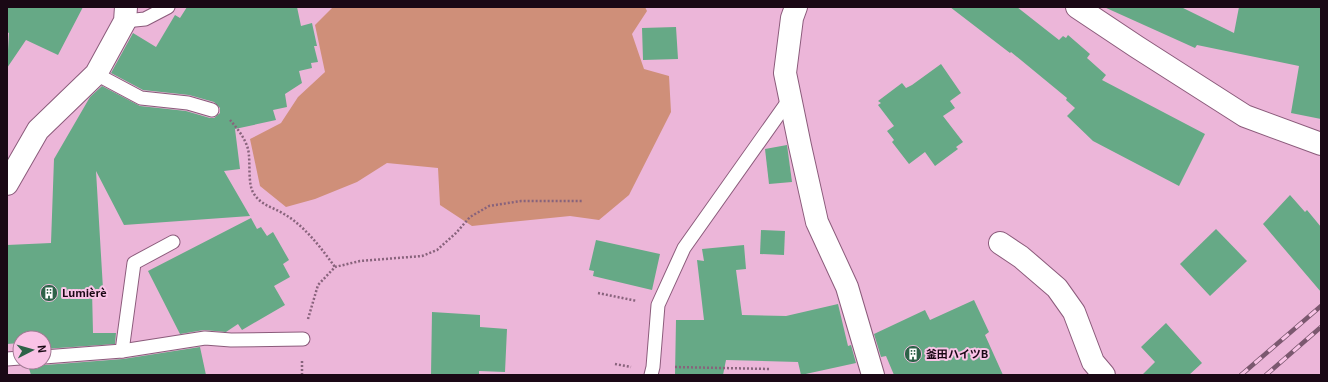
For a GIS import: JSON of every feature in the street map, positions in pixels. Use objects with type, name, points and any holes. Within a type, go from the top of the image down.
[{"type":"street","points":[[796,7],[792,18],[785,73],[817,222],[847,287],[873,375]]},
{"type":"street","points":[[1077,7],[1136,47],[1245,116],[1321,144]]},
{"type":"street","points":[[7,184],[38,130],[96,74],[126,14]]},
{"type":"street","points":[[1000,243],[1021,257],[1057,288],[1074,312],[1093,362],[1104,375]]},
{"type":"lane","points":[[126,14],[145,19],[168,7]]},
{"type":"lane","points":[[96,74],[141,98],[188,103],[212,110]]},
{"type":"lane","points":[[652,371],[658,305],[684,248],[791,97]]},
{"type":"lane","points":[[122,351],[134,263],[173,242]]},
{"type":"lane","points":[[52,356],[122,351],[205,338],[231,340],[303,339]]},
{"type":"path","points":[[212,110],[229,118],[239,130],[248,149],[253,193],[266,206],[284,214],[302,227],[319,245],[335,267],[360,261],[422,256],[436,250],[470,217],[489,206],[521,201],[583,201]]},
{"type":"path","points":[[598,293],[658,305]]},
{"type":"path","points":[[652,371],[770,369]]},
{"type":"shaded area","points":[[333,7],[645,7],[647,11],[632,34],[644,69],[669,76],[671,112],[629,195],[599,220],[570,216],[472,226],[440,205],[438,168],[387,163],[357,182],[315,199],[286,207],[260,186],[250,139],[281,123],[298,97],[325,72],[315,25]]},
{"type":"building","points":[[7,7],[83,7],[58,55],[26,40],[7,68],[9,33],[7,32]]},
{"type":"building","points":[[187,7],[297,7],[301,26],[312,23],[317,46],[314,46],[318,62],[311,63],[312,68],[299,71],[302,83],[285,94],[287,107],[273,110],[276,120],[235,129],[240,169],[224,171],[250,216],[124,225],[96,171],[103,289],[92,290],[93,333],[116,333],[115,344],[52,348],[52,330],[12,330],[12,344],[7,344],[7,245],[51,243],[54,159],[90,97],[102,86],[140,106],[186,111],[210,118],[214,118],[220,113],[220,108],[214,102],[189,95],[143,90],[111,73],[133,33],[156,47],[175,15],[180,18]]},
{"type":"building","points":[[950,7],[1017,7],[1059,40],[1063,36],[1066,38],[1068,35],[1090,54],[1087,58],[1106,75],[1102,80],[1205,134],[1179,186],[1093,141],[1067,116],[1075,108],[1066,100],[1067,98],[1011,52],[1010,53]]},
{"type":"building","points":[[1104,7],[1181,7],[1234,33],[1239,7],[1321,7],[1321,119],[1291,113],[1299,66],[1197,45],[1195,48]]},
{"type":"building","points":[[676,27],[678,59],[643,60],[642,28]]},
{"type":"building","points":[[941,64],[961,93],[950,101],[955,108],[943,116],[963,142],[956,147],[958,149],[935,166],[925,152],[909,164],[892,142],[894,140],[887,131],[894,126],[878,105],[881,103],[878,101],[902,83],[906,88],[912,85]]},
{"type":"building","points":[[787,145],[792,182],[769,184],[765,149]]},
{"type":"building","points":[[1290,195],[1305,212],[1307,210],[1321,227],[1321,292],[1263,224]]},
{"type":"building","points":[[251,218],[257,229],[261,227],[267,236],[273,232],[289,260],[283,264],[290,277],[274,286],[285,305],[242,330],[238,324],[226,332],[204,330],[180,334],[148,271]]},
{"type":"building","points":[[1216,229],[1247,261],[1210,296],[1180,264]]},
{"type":"building","points":[[761,230],[785,231],[784,255],[760,254]]},
{"type":"building","points":[[596,240],[660,254],[652,290],[593,276],[594,271],[589,270]]},
{"type":"building","points":[[744,245],[746,269],[736,270],[742,315],[786,316],[838,304],[848,346],[851,345],[856,363],[801,375],[798,362],[726,360],[723,375],[675,375],[676,320],[704,320],[697,260],[704,261],[702,249]]},
{"type":"building","name":"釜田ハイツB","points":[[974,300],[989,332],[985,335],[1003,375],[894,375],[886,356],[881,357],[874,334],[925,310],[930,320]]},
{"type":"building","points":[[432,312],[480,315],[480,327],[507,329],[505,372],[479,371],[479,375],[431,375]]},
{"type":"building","points":[[1166,323],[1202,363],[1189,375],[1142,375],[1155,362],[1141,347]]},
{"type":"building","points":[[200,347],[206,375],[31,375],[29,370],[52,370],[52,364],[123,359]]},
{"type":"railway","points":[[1241,375],[1321,306]]},
{"type":"railway","points":[[1266,375],[1321,327]]},
{"type":"place","name":"Lumièrè","points":[[49,293]]},
{"type":"place","name":"釜田ハイツB","points":[[913,354]]}]
